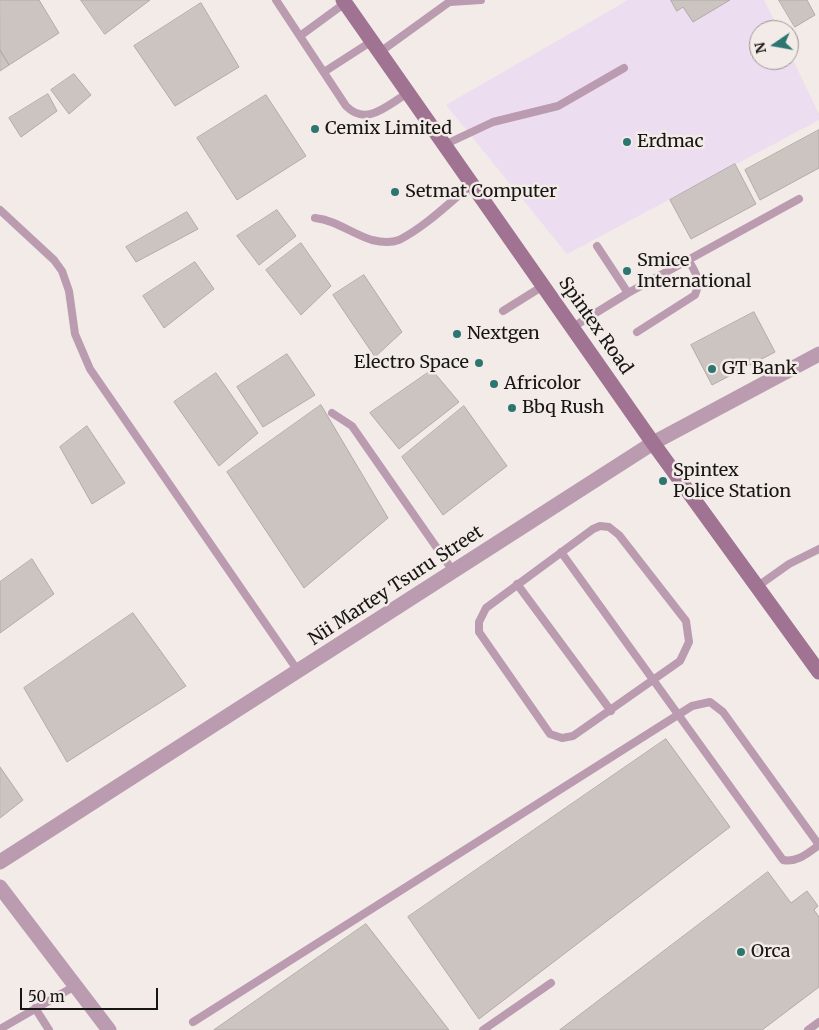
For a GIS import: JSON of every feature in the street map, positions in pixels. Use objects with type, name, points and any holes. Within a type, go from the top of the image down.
[{"type":"main road","name":"Spintex Road","points":[[344,1],[653,443],[819,672]]},
{"type":"street","name":"Nii Martey Tsuru Street","points":[[0,862],[653,443],[819,354]]},
{"type":"street","points":[[0,887],[108,1030]]},
{"type":"lane","points":[[276,0],[346,106],[354,114],[364,116],[373,114],[408,93]]},
{"type":"lane","points":[[324,72],[376,46],[451,1],[481,0]]},
{"type":"lane","points":[[300,36],[344,1]]},
{"type":"lane","points":[[444,145],[493,122],[558,106],[624,68]]},
{"type":"lane","points":[[315,218],[331,221],[371,239],[385,242],[397,241],[433,217],[472,184]]},
{"type":"lane","points":[[573,327],[628,293],[799,199]]},
{"type":"lane","points":[[0,210],[54,260],[62,271],[69,291],[75,334],[90,369],[298,671]]},
{"type":"lane","points":[[597,246],[628,293]]},
{"type":"lane","points":[[637,332],[695,295],[698,283],[696,274],[688,260]]},
{"type":"lane","points":[[503,311],[543,286]]},
{"type":"lane","points":[[332,414],[352,426],[453,571]]},
{"type":"lane","points":[[600,526],[609,527],[619,535],[686,621],[689,642],[680,662],[573,736],[562,738],[550,734],[479,632],[479,622],[486,608],[561,552],[593,528],[600,526]]},
{"type":"lane","points":[[758,586],[789,564],[819,549]]},
{"type":"lane","points":[[193,1022],[678,715],[692,706],[710,702],[723,712],[819,845],[798,859],[783,860],[678,715],[561,552]]},
{"type":"lane","points":[[517,584],[611,711]]},
{"type":"lane","points":[[484,1030],[551,983]]},
{"type":"lane","points":[[0,1028],[75,986]]},
{"type":"lane","points":[[35,1008],[49,1030]]},
{"type":"lane","points":[[808,1030],[819,1022]]},
{"type":"shaded area","name":"Erdmac","points":[[628,0],[764,0],[774,20],[749,20],[749,70],[798,70],[819,114],[819,120],[567,254],[446,105]]},
{"type":"building","points":[[0,0],[39,0],[59,33],[9,65],[0,50]]},
{"type":"building","points":[[81,0],[150,0],[105,34]]},
{"type":"building","points":[[671,0],[730,0],[693,22],[683,7],[677,11]]},
{"type":"building","points":[[779,0],[807,0],[815,15],[799,25],[799,20],[791,20]]},
{"type":"building","points":[[201,3],[239,67],[175,106],[134,46]]},
{"type":"building","points":[[0,50],[9,65],[0,71]]},
{"type":"building","points":[[74,74],[91,95],[69,114],[51,90]]},
{"type":"building","points":[[48,94],[57,111],[21,137],[9,118]]},
{"type":"building","points":[[266,95],[306,156],[237,200],[197,138]]},
{"type":"building","points":[[819,130],[819,168],[760,200],[745,170]]},
{"type":"building","points":[[735,164],[756,204],[691,239],[670,200]]},
{"type":"building","points":[[277,210],[296,236],[259,265],[237,236]]},
{"type":"building","points":[[187,212],[198,229],[136,262],[126,247]]},
{"type":"building","points":[[301,243],[331,286],[301,315],[266,270]]},
{"type":"building","points":[[195,262],[214,289],[164,328],[143,296]]},
{"type":"building","points":[[364,275],[402,332],[375,357],[333,295]]},
{"type":"building","points":[[754,312],[775,352],[712,385],[691,345]]},
{"type":"building","points":[[287,354],[315,395],[263,427],[237,387]]},
{"type":"building","points":[[432,370],[459,402],[399,449],[370,413]]},
{"type":"building","points":[[216,373],[258,433],[219,466],[174,402]]},
{"type":"building","points":[[321,405],[388,518],[304,588],[227,472]]},
{"type":"building","points":[[464,406],[507,466],[443,515],[402,457]]},
{"type":"building","points":[[87,426],[125,483],[92,504],[60,447]]},
{"type":"building","points":[[32,559],[54,594],[0,633],[0,582]]},
{"type":"building","points":[[133,613],[186,686],[67,762],[24,688]]},
{"type":"building","points":[[666,739],[730,827],[479,1019],[408,917]]},
{"type":"building","points":[[0,767],[23,800],[0,818]]},
{"type":"building","name":"Orca","points":[[768,872],[791,903],[807,891],[818,906],[814,910],[819,917],[819,987],[762,1030],[560,1030]]},
{"type":"building","points":[[366,924],[449,1030],[214,1030]]},
{"type":"place","name":"Cemix Limited","points":[[315,129]]},
{"type":"place","name":"Erdmac","points":[[627,142]]},
{"type":"place","name":"Setmat Computer","points":[[395,192]]},
{"type":"place","name":"Smice International","points":[[627,271]]},
{"type":"place","name":"Nextgen","points":[[457,334]]},
{"type":"place","name":"Electro Space","points":[[479,363]]},
{"type":"place","name":"GT Bank","points":[[712,369]]},
{"type":"place","name":"Africolor","points":[[494,384]]},
{"type":"place","name":"Bbq Rush","points":[[512,408]]},
{"type":"place","name":"Spintex Police Station","points":[[663,481]]},
{"type":"place","name":"Orca","points":[[741,952]]}]
